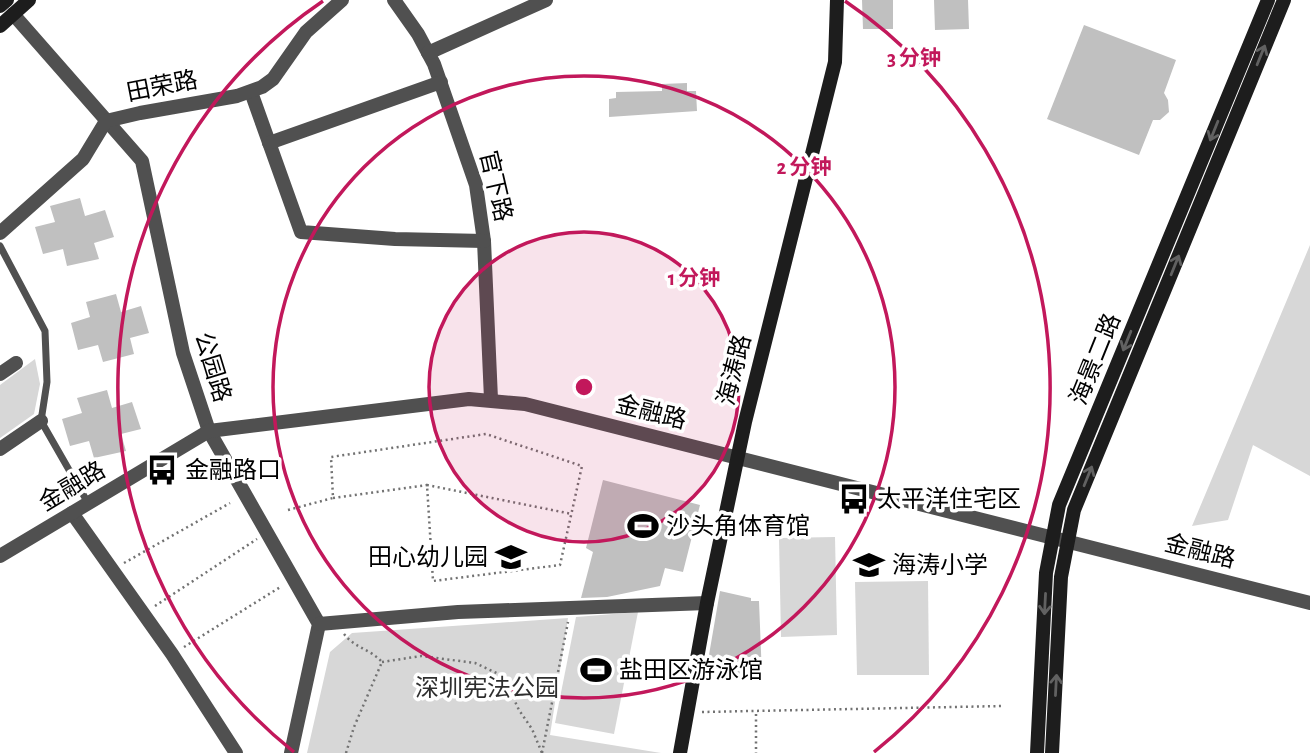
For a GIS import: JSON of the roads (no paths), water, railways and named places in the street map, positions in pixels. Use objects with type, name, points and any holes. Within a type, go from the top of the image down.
[{"type":"street","points":[[0,26],[5,5],[29,0]]},
{"type":"street","name":"田荣路","points":[[0,233],[83,159],[106,121],[251,92],[262,87],[273,79],[306,32],[342,0]]},
{"type":"street","name":"官下路","points":[[394,0],[428,53],[441,82],[476,185],[484,241],[491,399]]},
{"type":"street","points":[[428,53],[546,0]]},
{"type":"street","name":"海涛路","points":[[680,753],[737,457],[828,91],[836,43],[837,0]]},
{"type":"street","name":"海景二路","points":[[1052,753],[1061,577],[1059,505],[1268,0]]},
{"type":"street","name":"海景二路","points":[[1037,753],[1046,573],[1284,0]]},
{"type":"street","name":"公园路","points":[[5,5],[142,160],[183,353],[209,431],[319,624]]},
{"type":"street","points":[[269,143],[441,82]]},
{"type":"street","points":[[251,92],[301,232],[395,239],[484,241]]},
{"type":"street","points":[[0,374],[16,363]]},
{"type":"street","name":"金融路","points":[[0,556],[209,431],[469,398],[525,404],[1310,603]]},
{"type":"street","points":[[0,449],[41,421]]},
{"type":"street","points":[[72,513],[172,654],[236,753]]},
{"type":"street","points":[[291,753],[319,624],[458,612],[707,603]]},
{"type":"lane","points":[[0,246],[45,331],[47,382],[41,421],[88,503]]},
{"type":"place","name":"金融路口","points":[[162,470]]},
{"type":"place","name":"太平洋住宅区","points":[[854,499]]},
{"type":"place","name":"沙头角体育馆","points":[[643,526]]},
{"type":"place","name":"田心幼儿园","points":[[511,557]]},
{"type":"place","name":"海涛小学","points":[[869,565]]},
{"type":"place","name":"盐田区游泳馆","points":[[596,670]]},
{"type":"park label","name":"深圳宪法公园","points":[[487,688]]}]
